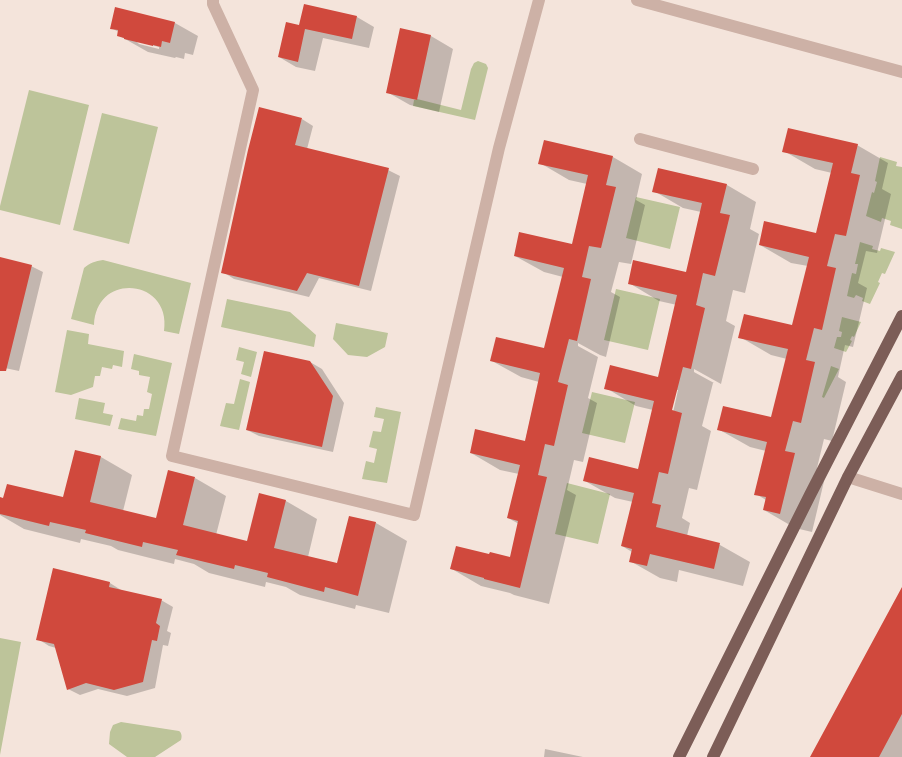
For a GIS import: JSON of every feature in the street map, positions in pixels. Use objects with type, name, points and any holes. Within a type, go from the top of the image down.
[{"type":"main road","points":[[678,757],[902,316]]},
{"type":"main road","points":[[712,757],[848,477],[902,376]]},
{"type":"street","points":[[212,0],[253,90],[172,456],[414,515],[500,148],[540,0]]},
{"type":"street","points":[[638,0],[902,72]]},
{"type":"street","points":[[640,139],[753,169]]},
{"type":"street","points":[[848,477],[902,494]]},
{"type":"green space","points":[[478,61],[486,64],[488,68],[475,120],[413,106],[414,100],[417,99],[461,110],[471,69],[474,63]]},
{"type":"green space","points":[[29,90],[89,105],[60,225],[0,210]]},
{"type":"green space","points":[[102,113],[158,127],[129,244],[73,230]]},
{"type":"green space","points":[[880,157],[897,162],[896,166],[902,167],[902,229],[890,225],[891,221],[882,218],[881,222],[866,216],[872,192],[874,193],[877,182],[875,181]]},
{"type":"green space","points":[[636,197],[680,207],[670,249],[626,238]]},
{"type":"green space","points":[[860,242],[873,246],[872,249],[880,251],[881,248],[895,252],[885,274],[882,273],[878,282],[880,283],[870,304],[862,301],[863,298],[856,295],[854,298],[847,296],[852,273],[856,274],[858,264],[855,264]]},
{"type":"green space","points":[[103,260],[191,283],[179,334],[164,331],[163,314],[157,301],[146,292],[133,288],[119,289],[107,296],[98,308],[94,325],[71,319],[84,268],[93,262]]},
{"type":"green space","points":[[616,289],[660,299],[648,350],[604,340]]},
{"type":"green space","points":[[227,299],[290,312],[316,335],[314,347],[221,327]]},
{"type":"green space","points":[[842,317],[861,322],[854,337],[852,336],[850,340],[852,341],[846,352],[834,348],[837,337],[841,337],[842,332],[839,331]]},
{"type":"green space","points":[[336,323],[388,333],[385,347],[367,357],[348,355],[333,339]]},
{"type":"green space","points":[[67,330],[89,334],[88,344],[124,351],[122,367],[113,365],[112,369],[102,367],[100,376],[95,376],[93,387],[71,395],[55,392]]},
{"type":"green space","points":[[239,347],[257,352],[251,377],[241,374],[244,362],[236,360]]},
{"type":"green space","points":[[134,354],[172,363],[156,436],[118,429],[121,418],[136,421],[137,415],[143,416],[144,409],[149,409],[152,394],[147,392],[150,377],[139,375],[139,371],[131,369]]},
{"type":"green space","points":[[831,366],[839,369],[824,398],[822,397]]},
{"type":"green space","points":[[240,379],[250,382],[239,430],[220,426],[226,403],[234,404]]},
{"type":"green space","points":[[592,392],[635,402],[625,443],[582,433]]},
{"type":"green space","points":[[79,398],[105,403],[103,413],[113,415],[110,426],[75,419]]},
{"type":"green space","points":[[376,407],[401,412],[387,483],[362,479],[366,461],[374,463],[377,449],[369,447],[373,431],[381,432],[384,419],[374,417]]},
{"type":"green space","points":[[567,483],[610,494],[598,544],[555,534]]},
{"type":"green space","points":[[0,638],[21,642],[0,755]]},
{"type":"green space","points":[[121,722],[179,731],[182,735],[181,740],[155,757],[127,757],[109,744],[113,725]]},
{"type":"building","points":[[304,4],[357,16],[352,39],[305,29],[298,62],[278,57],[286,22],[299,25]]},
{"type":"building","points":[[115,7],[175,22],[170,43],[162,41],[161,47],[153,46],[117,36],[118,30],[110,29]]},
{"type":"building","points":[[400,28],[431,35],[417,100],[386,93]]},
{"type":"building","points":[[259,107],[302,118],[295,145],[389,168],[359,286],[307,273],[297,291],[221,273]]},
{"type":"building","points":[[788,128],[858,144],[851,173],[860,175],[846,236],[835,234],[827,266],[836,268],[822,330],[814,328],[806,360],[815,362],[801,423],[793,421],[785,451],[795,453],[780,514],[763,510],[766,497],[754,495],[767,442],[717,430],[723,406],[771,417],[788,349],[738,338],[744,314],[792,325],[809,257],[759,245],[764,221],[816,233],[833,163],[782,152]]},
{"type":"building","points":[[544,140],[613,156],[606,185],[616,187],[601,248],[589,246],[582,277],[591,279],[577,341],[569,339],[558,382],[568,385],[554,446],[545,444],[538,475],[547,477],[520,588],[450,569],[456,546],[510,557],[518,521],[507,518],[520,465],[470,453],[475,429],[525,441],[540,373],[490,361],[496,337],[544,348],[564,268],[514,256],[519,232],[572,244],[588,175],[538,164]]},
{"type":"building","points":[[658,168],[727,184],[720,213],[730,215],[715,276],[703,273],[696,305],[705,308],[691,369],[683,367],[672,410],[682,413],[668,474],[659,472],[652,503],[661,505],[656,527],[720,543],[714,569],[650,554],[647,566],[629,562],[632,549],[621,546],[634,493],[583,481],[589,457],[638,469],[654,401],[604,389],[610,365],[658,377],[677,295],[628,284],[633,260],[686,272],[702,203],[652,192]]},
{"type":"building","points":[[0,257],[32,265],[6,371],[0,371]]},
{"type":"building","points":[[264,351],[310,361],[333,396],[322,447],[246,430]]},
{"type":"building","points":[[75,450],[101,456],[90,502],[156,518],[168,470],[195,477],[183,525],[247,541],[259,493],[286,500],[274,548],[337,563],[349,516],[376,522],[358,596],[325,587],[324,592],[267,577],[268,573],[235,565],[234,569],[176,555],[178,550],[143,542],[142,547],[85,533],[86,530],[50,522],[49,526],[0,514],[0,497],[3,498],[7,484],[63,497]]},
{"type":"building","points":[[53,568],[110,582],[109,587],[162,599],[156,623],[160,626],[157,641],[152,640],[143,682],[114,690],[86,683],[67,690],[54,644],[36,640]]},
{"type":"building","points":[[902,587],[902,714],[879,757],[810,757]]}]
